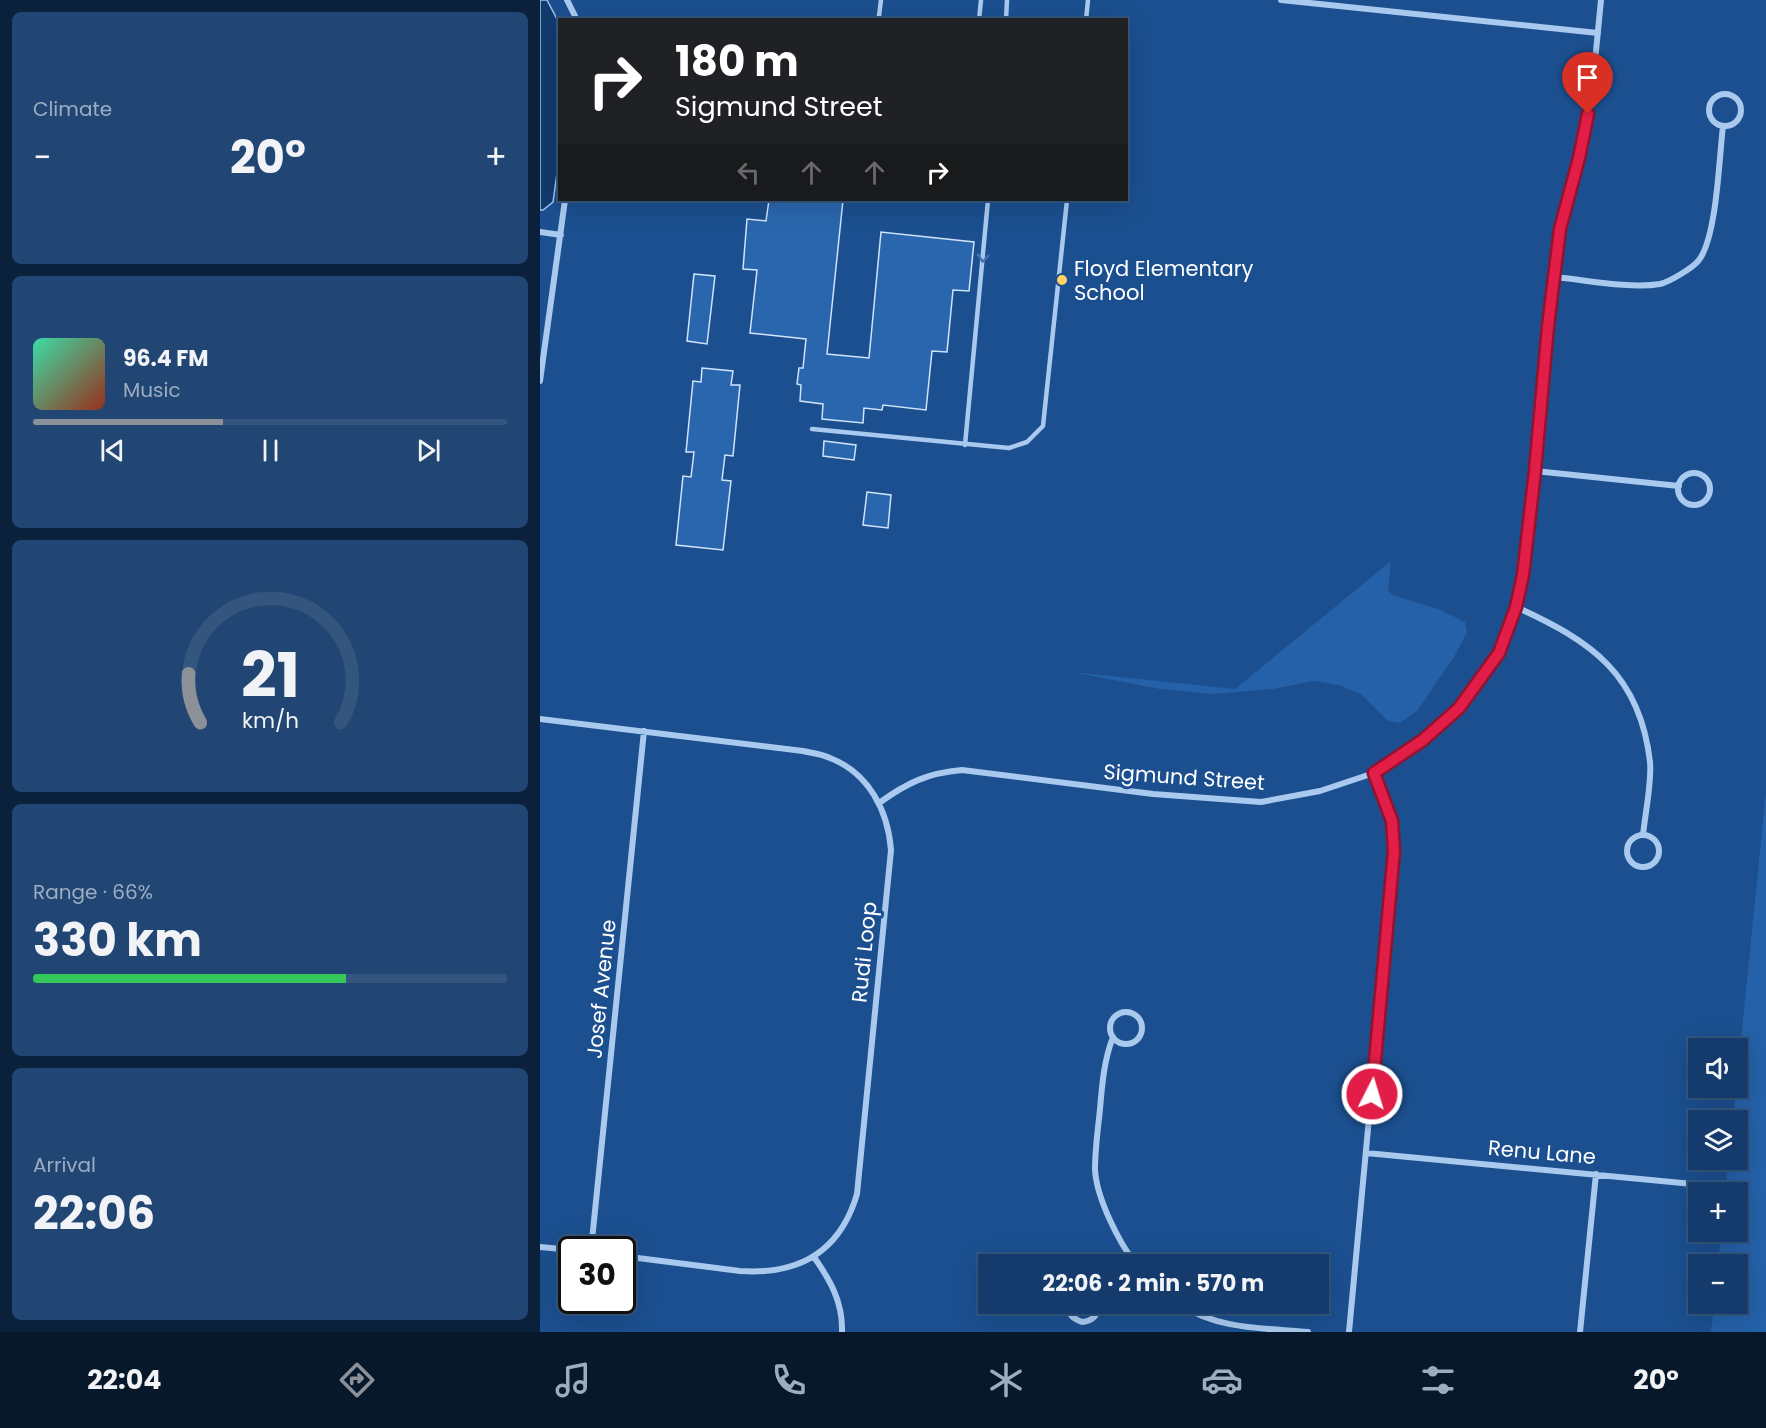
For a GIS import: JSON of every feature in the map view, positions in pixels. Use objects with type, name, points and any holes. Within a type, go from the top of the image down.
[{"type":"street","points":[[567,0],[576,18]]},
{"type":"street","points":[[1281,0],[1598,33]]},
{"type":"street","name":"Sigmund Street","points":[[879,802],[909,783],[924,777],[941,772],[962,770],[1153,794],[1261,802],[1320,791],[1374,773],[1423,740],[1459,708],[1499,653],[1516,607],[1523,575],[1560,229],[1579,158],[1592,92],[1601,0]]},
{"type":"street","points":[[1725,95],[1738,102],[1740,114],[1733,124],[1723,126],[1712,120],[1709,113],[1713,100],[1725,95]]},
{"type":"street","points":[[1555,277],[1637,285],[1662,284],[1699,260],[1712,231],[1723,126]]},
{"type":"street","points":[[540,381],[566,201]]},
{"type":"street","points":[[540,232],[561,235]]},
{"type":"street","points":[[1535,471],[1678,486]]},
{"type":"street","points":[[1695,473],[1707,480],[1709,492],[1702,502],[1687,503],[1681,498],[1678,486],[1682,478],[1695,473]]},
{"type":"street","points":[[1516,607],[1557,625],[1594,649],[1620,677],[1639,712],[1650,763],[1644,835]]},
{"type":"street","name":"Rudi Loop","points":[[540,719],[803,751],[830,758],[848,767],[862,779],[879,802],[889,832],[891,850],[857,1194],[844,1227],[833,1241],[814,1257],[786,1268],[754,1272],[636,1258]]},
{"type":"street","name":"Josef Avenue","points":[[592,1236],[644,732]]},
{"type":"street","points":[[1349,1332],[1394,851],[1392,821],[1374,773]]},
{"type":"street","points":[[1644,835],[1652,838],[1656,843],[1658,855],[1651,865],[1642,867],[1630,860],[1627,854],[1631,840],[1644,835]]},
{"type":"street","points":[[1113,1037],[1125,1044],[1135,1041],[1142,1031],[1135,1015],[1127,1012],[1119,1014],[1111,1022],[1110,1031],[1113,1037],[1108,1049],[1101,1088],[1095,1171],[1106,1212],[1127,1254]]},
{"type":"street","name":"Renu Lane","points":[[1366,1154],[1688,1183]]},
{"type":"street","points":[[1580,1332],[1596,1174]]},
{"type":"street","points":[[540,1246],[558,1248]]},
{"type":"street","points":[[814,1257],[830,1280],[837,1296],[842,1332]]},
{"type":"street","points":[[1069,1314],[1082,1322],[1092,1319],[1096,1314]]},
{"type":"street","points":[[1200,1314],[1229,1325],[1308,1332]]},
{"type":"lane","points":[[879,18],[881,0]]},
{"type":"lane","points":[[979,18],[981,0]]},
{"type":"lane","points":[[1006,18],[1007,0]]},
{"type":"lane","points":[[1086,18],[1088,0]]},
{"type":"lane","points":[[965,445],[988,201]]},
{"type":"lane","points":[[812,429],[1009,448],[1027,442],[1043,426],[1067,201]]},
{"type":"shaded area","points":[[540,0],[547,0],[558,21],[558,166],[553,202],[540,210]]},
{"type":"shaded area","points":[[1391,561],[1388,591],[1395,596],[1439,609],[1465,622],[1467,632],[1454,657],[1417,711],[1400,723],[1388,721],[1362,695],[1339,685],[1314,681],[1273,689],[1213,694],[1160,689],[1072,672],[1235,689]]},
{"type":"shaded area","points":[[1766,791],[1766,1332],[1711,1332],[1713,1314],[1748,1314],[1748,1254],[1719,1254],[1720,1242],[1748,1242],[1748,1182],[1726,1182],[1728,1170],[1748,1170],[1748,1110],[1734,1110],[1735,1098],[1748,1098],[1748,1038],[1741,1038]]},
{"type":"building","points":[[769,201],[843,201],[827,354],[869,358],[881,232],[974,242],[969,291],[953,290],[947,352],[932,351],[926,410],[883,405],[882,410],[864,408],[863,423],[822,419],[823,404],[800,401],[801,385],[797,384],[799,368],[803,368],[806,339],[750,333],[757,270],[743,269],[747,219],[766,221]]},
{"type":"building","points":[[694,274],[715,276],[707,344],[687,341]]},
{"type":"building","points":[[702,368],[733,371],[731,385],[740,385],[733,456],[725,455],[722,480],[731,481],[723,550],[676,545],[683,476],[691,477],[694,452],[686,452],[693,381],[701,382]]},
{"type":"building","points":[[824,441],[856,445],[854,460],[823,456]]},
{"type":"building","points":[[867,492],[891,495],[888,528],[863,525]]},
{"type":"place","name":"Floyd Elementary School","points":[[1062,280]]},
{"type":"route","points":[[1372,1094],[1394,851],[1392,821],[1374,773],[1423,740],[1459,708],[1499,653],[1516,607],[1523,575],[1560,229],[1588,114]]}]
